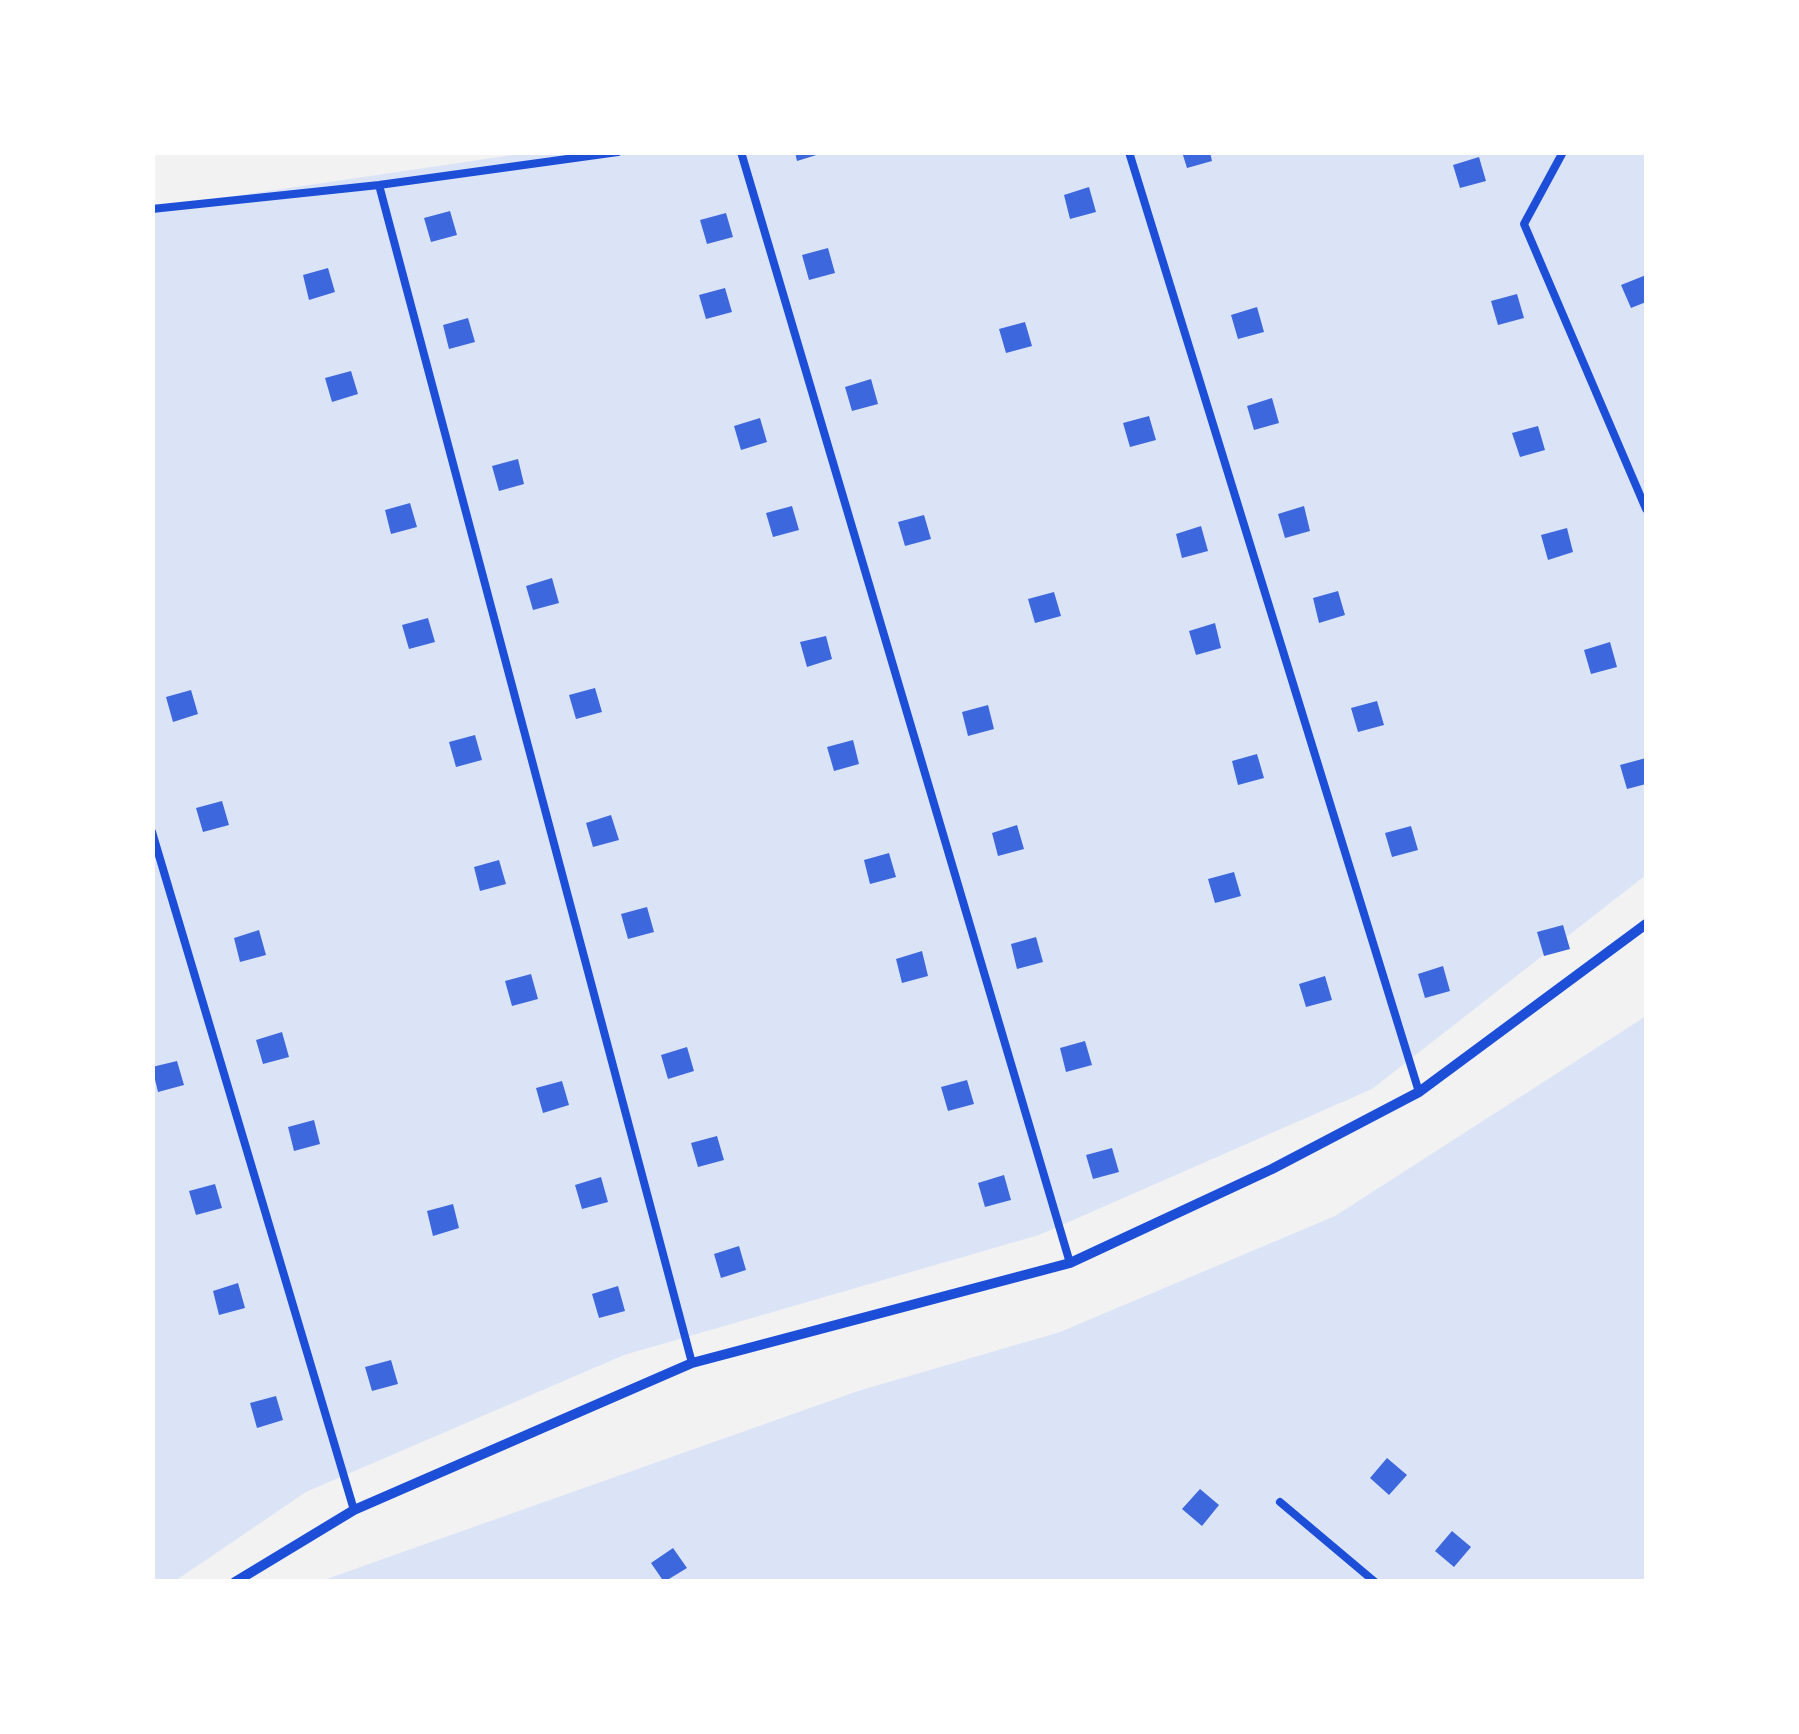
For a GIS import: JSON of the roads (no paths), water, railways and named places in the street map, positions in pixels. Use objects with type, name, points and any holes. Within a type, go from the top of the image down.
[{"type":"street","points":[[236,1582],[354,1510],[692,1363],[1070,1263],[1272,1170],[1418,1092],[1646,924]]},
{"type":"lane","points":[[152,209],[379,185],[618,152]]},
{"type":"lane","points":[[741,152],[1070,1263]]},
{"type":"lane","points":[[1130,152],[1418,1092]]},
{"type":"lane","points":[[1563,152],[1524,224],[1646,508]]},
{"type":"lane","points":[[379,185],[692,1363]]},
{"type":"lane","points":[[152,832],[354,1510]]},
{"type":"lane","points":[[1280,1502],[1375,1582]]}]
